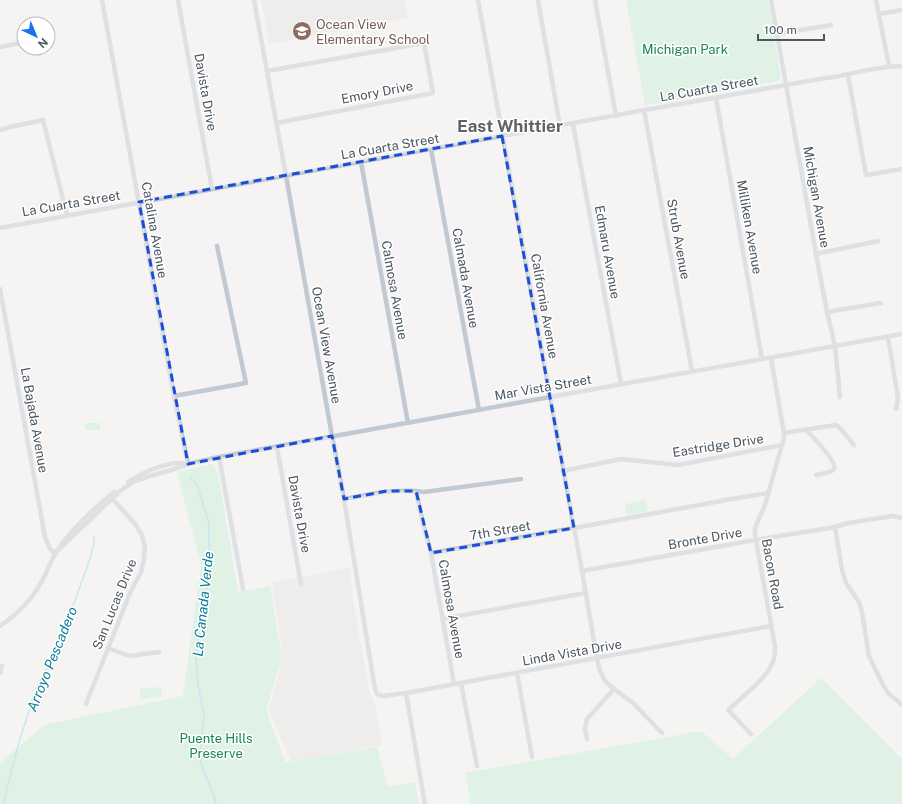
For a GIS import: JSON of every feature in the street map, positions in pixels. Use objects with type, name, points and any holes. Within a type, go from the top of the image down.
[{"type":"street","name":"Catalina Avenue","points":[[102,0],[138,202],[188,464]]},
{"type":"street","name":"Davista Drive","points":[[178,0],[212,189]]},
{"type":"street","name":"Ocean View Avenue","points":[[254,0],[344,499],[377,694]]},
{"type":"street","name":"California Avenue","points":[[478,0],[597,659],[605,681],[636,706],[662,733]]},
{"type":"street","points":[[538,0],[560,126]]},
{"type":"street","points":[[595,0],[616,116]]},
{"type":"street","name":"Michigan Avenue","points":[[771,0],[816,254],[835,346],[840,397]]},
{"type":"street","points":[[876,0],[889,66]]},
{"type":"street","points":[[879,14],[902,10]]},
{"type":"street","points":[[777,34],[831,25]]},
{"type":"street","name":"Emory Drive","points":[[267,71],[424,43],[433,92],[276,123]]},
{"type":"street","points":[[0,47],[16,44]]},
{"type":"street","name":"La Cuarta Street","points":[[0,228],[644,110],[848,75],[889,66],[902,66]]},
{"type":"street","points":[[848,75],[866,175],[902,170]]},
{"type":"street","name":"Milliken Avenue","points":[[716,98],[762,359]]},
{"type":"street","name":"Strub Avenue","points":[[644,110],[692,371]]},
{"type":"street","points":[[0,130],[43,120],[67,215]]},
{"type":"street","name":"Edmaru Avenue","points":[[573,124],[621,384]]},
{"type":"street","name":"Calmada Avenue","points":[[431,149],[479,410]]},
{"type":"street","name":"Calmosa Avenue","points":[[361,162],[408,423]]},
{"type":"street","points":[[816,254],[878,241]]},
{"type":"street","points":[[174,396],[246,383],[217,246]]},
{"type":"street","name":"La Bajada Avenue","points":[[0,288],[45,537],[50,549],[55,553]]},
{"type":"street","points":[[827,312],[881,302]]},
{"type":"street","name":"Mar Vista Street","points":[[0,626],[12,617],[29,600],[44,578],[55,553],[64,541],[90,514],[121,487],[134,478],[152,470],[174,463],[188,464],[332,436],[902,334]]},
{"type":"street","points":[[888,337],[898,398],[896,409]]},
{"type":"street","name":"Bacon Road","points":[[751,734],[728,710],[765,675],[774,661],[775,646],[755,540],[755,528],[769,493],[784,438],[770,358]]},
{"type":"street","points":[[784,433],[836,425],[854,445]]},
{"type":"street","points":[[806,430],[826,452],[835,466],[832,471],[816,475]]},
{"type":"street","name":"Eastridge Drive","points":[[563,471],[621,459],[678,465],[782,445]]},
{"type":"street","name":"Davista Drive","points":[[278,447],[301,584]]},
{"type":"street","points":[[219,457],[243,589]]},
{"type":"street","points":[[344,499],[387,491],[424,492],[521,478]]},
{"type":"street","name":"Calmosa Avenue","points":[[416,491],[431,554],[454,684]]},
{"type":"street","name":"7th Street","points":[[431,554],[769,493]]},
{"type":"street","name":"San Lucas Drive","points":[[86,704],[130,593],[141,572],[144,559],[145,548],[142,535],[135,524],[111,497]]},
{"type":"street","name":"Bronte Drive","points":[[582,571],[834,527],[848,523],[892,516],[902,518]]},
{"type":"street","points":[[834,527],[846,583],[859,602],[862,612],[869,656],[888,693],[902,705]]},
{"type":"street","points":[[442,619],[586,593]]},
{"type":"street","name":"Linda Vista Drive","points":[[377,694],[382,696],[406,693],[771,626]]},
{"type":"street","points":[[108,648],[129,656],[159,652]]},
{"type":"street","points":[[0,674],[2,666]]},
{"type":"street","points":[[517,673],[532,757]]},
{"type":"street","points":[[461,683],[477,766]]},
{"type":"street","points":[[588,739],[585,730],[588,719],[614,689]]},
{"type":"street","points":[[406,693],[426,804]]},
{"type":"highlighted area","points":[[502,136],[574,528],[431,553],[416,491],[387,491],[344,499],[332,436],[188,464],[139,202]]},
{"type":"shaded area","name":"Ocean View Elementary School","points":[[261,0],[405,0],[408,18],[269,44]]},
{"type":"shaded area","points":[[350,568],[353,600],[369,691],[375,704],[382,745],[291,761],[269,710],[283,658],[272,582]]},
{"type":"green space","name":"Michigan Park","points":[[626,0],[768,0],[781,79],[778,81],[645,105]]},
{"type":"green space","points":[[85,423],[100,423],[100,430],[85,430]]},
{"type":"green space","name":"Puente Hills Preserve","points":[[212,464],[218,473],[238,592],[270,586],[282,658],[266,710],[285,762],[377,747],[388,787],[415,782],[419,804],[0,804],[0,763],[44,725],[183,696],[201,565],[177,472]]},
{"type":"green space","points":[[646,500],[648,511],[627,515],[625,504]]},
{"type":"green space","points":[[821,678],[902,759],[902,804],[471,804],[465,773],[701,731],[733,759]]},
{"type":"green space","points":[[161,687],[162,697],[140,699],[140,689]]},
{"type":"waterway","name":"La Canada Verde","points":[[190,477],[197,485],[209,522],[209,565],[196,655],[198,685],[204,714],[200,761],[216,804]]},
{"type":"waterway","name":"Arroyo Pescadero","points":[[3,804],[19,742],[36,689],[58,647],[90,559],[94,537]]},
{"type":"place","name":"Ocean View Elementary School","points":[[302,31]]},
{"type":"district","name":"East Whittier","points":[[510,126]]}]
